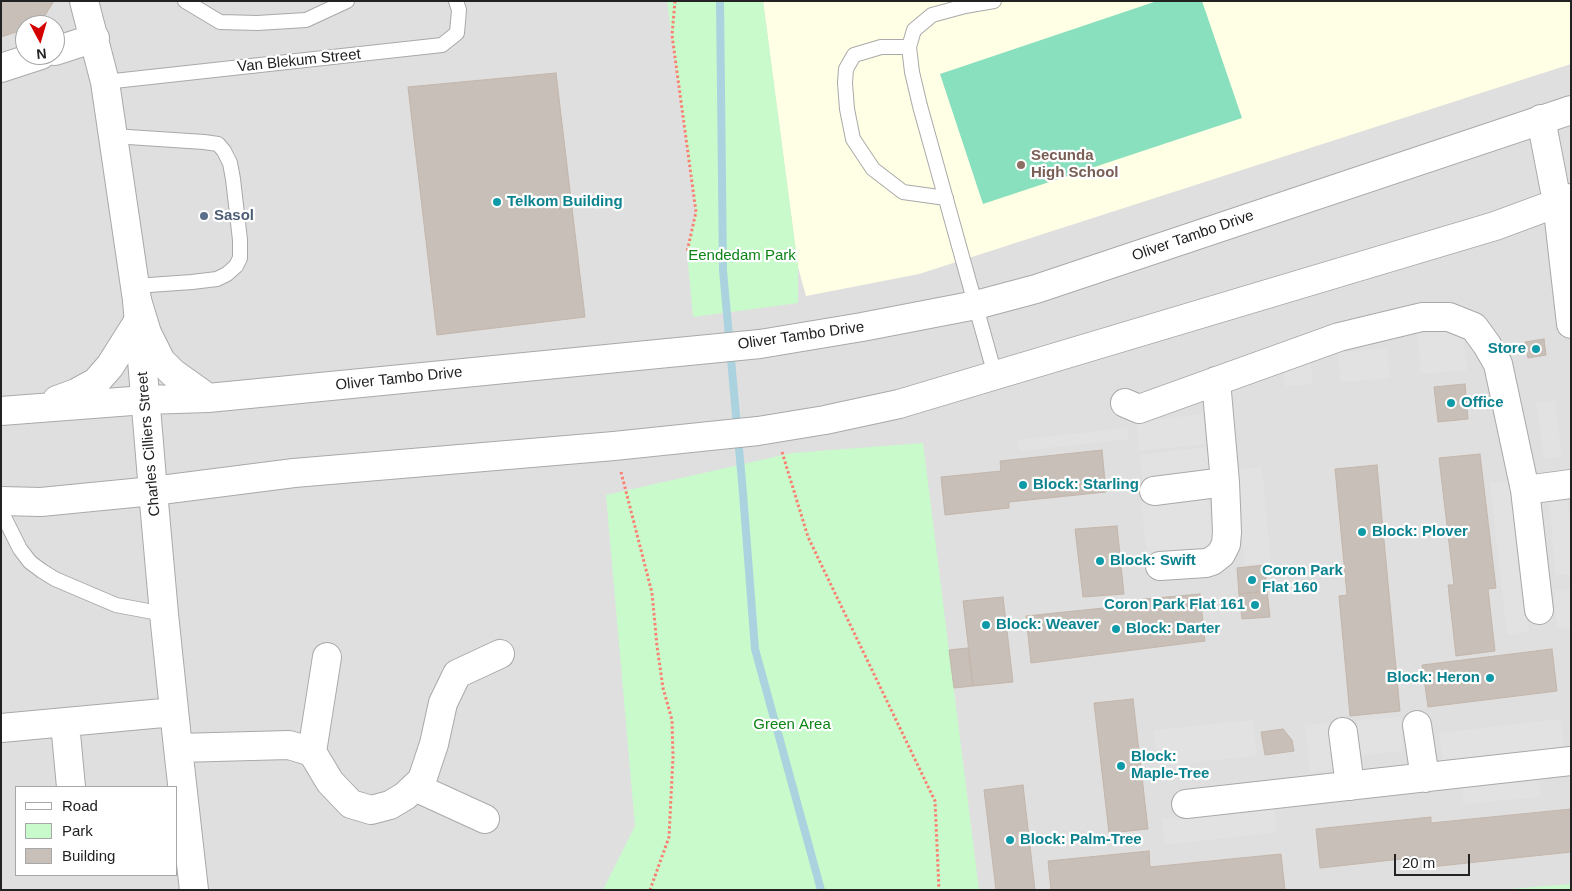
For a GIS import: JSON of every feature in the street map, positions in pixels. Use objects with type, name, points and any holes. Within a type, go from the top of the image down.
[{"type":"street","name":"Charles Cilliers Street","points":[[84,1],[105,82],[137,302],[152,492],[194,890]]},
{"type":"street","points":[[65,48],[95,38]]},
{"type":"street","points":[[1,68],[15,63]]},
{"type":"street","name":"Oliver Tambo Drive","points":[[9,410],[145,400],[208,398],[760,344],[862,327],[976,305],[1036,289],[1571,110]]},
{"type":"street","points":[[1541,119],[1564,200],[1571,324]]},
{"type":"street","points":[[1,501],[41,502],[152,492],[294,473],[714,436],[825,420],[899,404],[1495,226],[1564,200]]},
{"type":"street","points":[[137,302],[147,332],[161,361],[173,373],[208,398]]},
{"type":"street","points":[[9,410],[50,402],[76,394],[96,382],[110,366],[137,302]]},
{"type":"street","points":[[1125,403],[1139,410],[1339,337],[1422,317],[1449,317],[1474,327],[1498,364],[1525,490],[1539,610]]},
{"type":"street","points":[[1160,566],[1206,563],[1214,560],[1221,554],[1226,544],[1228,532],[1216,381]]},
{"type":"street","points":[[1154,492],[1224,482]]},
{"type":"street","points":[[1525,490],[1571,484]]},
{"type":"street","points":[[327,657],[312,752],[330,782],[351,804],[371,810],[390,805],[405,796],[422,780],[434,744],[444,703],[456,674],[500,654]]},
{"type":"street","points":[[1,728],[174,712]]},
{"type":"street","points":[[65,722],[71,786]]},
{"type":"street","points":[[1417,725],[1425,778]]},
{"type":"street","points":[[1343,732],[1350,786]]},
{"type":"street","points":[[178,748],[289,745],[312,752]]},
{"type":"street","points":[[1186,804],[1571,762]]},
{"type":"street","points":[[414,787],[486,819]]},
{"type":"lane","points":[[186,1],[220,22],[257,23],[306,20],[346,1]]},
{"type":"lane","name":"Van Blekum Street","points":[[105,82],[442,45],[457,33],[459,10],[456,1]]},
{"type":"lane","points":[[994,1],[965,6],[932,15],[914,30],[909,47],[912,72],[920,106],[995,375]]},
{"type":"lane","points":[[909,47],[881,47],[854,54],[846,69],[845,83],[847,109],[853,139],[872,169],[903,192],[946,198]]},
{"type":"lane","points":[[113,136],[218,144],[224,150],[230,163],[233,179],[240,240],[240,258],[236,266],[227,274],[217,278],[192,282],[137,302]]},
{"type":"lane","points":[[1,511],[20,549],[30,562],[42,571],[55,579],[116,605],[164,614]]},
{"type":"path","points":[[675,1],[672,35],[696,212],[687,252]]},
{"type":"path","points":[[766,429],[808,537],[935,801],[939,890]]},
{"type":"path","points":[[614,446],[652,593],[663,688],[672,720],[673,757],[669,837],[650,890]]},
{"type":"shaded area","points":[[1,1],[1571,1],[1571,890],[1,890]]},
{"type":"shaded area","name":"Secunda High School","points":[[763,1],[1571,1],[1571,64],[919,274],[806,296],[798,267]]},
{"type":"shaded area","points":[[1462,328],[1467,370],[1421,374],[1417,333]]},
{"type":"shaded area","points":[[1387,348],[1390,378],[1341,382],[1338,353]]},
{"type":"shaded area","points":[[1310,359],[1313,384],[1285,386],[1282,361]]},
{"type":"shaded area","points":[[1555,401],[1562,457],[1544,459],[1536,403]]},
{"type":"shaded area","points":[[1203,414],[1206,444],[1139,451],[1136,422]]},
{"type":"shaded area","points":[[1127,428],[1128,439],[1019,451],[1017,440]]},
{"type":"shaded area","points":[[1207,447],[1210,475],[1143,482],[1140,455]]},
{"type":"shaded area","points":[[1262,467],[1271,563],[1245,565],[1236,470]]},
{"type":"shaded area","points":[[1511,481],[1529,632],[1507,635],[1490,483]]},
{"type":"shaded area","points":[[1567,494],[1571,542],[1571,574],[1555,575],[1549,496]]},
{"type":"shaded area","points":[[1208,496],[1214,550],[1147,558],[1141,503]]},
{"type":"shaded area","points":[[1571,589],[1571,628],[1557,629],[1554,591]]},
{"type":"shaded area","points":[[1400,717],[1403,751],[1360,755],[1357,721]]},
{"type":"shaded area","points":[[1561,719],[1564,752],[1443,766],[1439,733]]},
{"type":"shaded area","points":[[1253,720],[1257,756],[1158,766],[1154,730]]},
{"type":"shaded area","points":[[1329,723],[1334,769],[1310,772],[1305,725]]},
{"type":"shaded area","points":[[1539,781],[1541,797],[1463,804],[1462,788]]},
{"type":"shaded area","points":[[1274,806],[1277,832],[1165,845],[1162,819]]},
{"type":"green space","name":"Eendedam Park","points":[[667,1],[763,1],[798,267],[798,303],[693,317],[687,252],[696,212]]},
{"type":"green space","points":[[1157,1],[1202,1],[1242,118],[983,204],[940,74]]},
{"type":"green space","name":"Green Area","points":[[923,443],[979,890],[603,890],[635,826],[606,495],[792,453]]},
{"type":"green space","points":[[1571,884],[1571,890],[1498,890]]},
{"type":"building","points":[[1,1],[54,1],[45,15],[15,15],[15,32],[1,37]]},
{"type":"building","name":"Telkom Building","points":[[556,73],[585,317],[437,335],[408,87]]},
{"type":"building","name":"Store","points":[[1544,339],[1546,355],[1528,358],[1525,342]]},
{"type":"building","name":"Office","points":[[1465,384],[1468,419],[1438,422],[1434,387]]},
{"type":"building","name":"Block: Starling","points":[[1102,450],[1106,492],[1009,502],[1009,508],[945,515],[941,477],[1001,471],[1000,461]]},
{"type":"building","points":[[1480,454],[1496,588],[1488,589],[1495,651],[1456,656],[1448,585],[1454,585],[1439,458]]},
{"type":"building","name":"Block: Plover","points":[[1377,465],[1400,711],[1350,716],[1339,596],[1347,595],[1335,469]]},
{"type":"building","name":"Block: Swift","points":[[1117,526],[1124,594],[1083,597],[1075,529]]},
{"type":"building","name":"Coron Park Flat 160","points":[[1265,565],[1267,591],[1239,594],[1237,568]]},
{"type":"building","name":"Coron Park Flat 161","points":[[1267,591],[1270,617],[1242,619],[1239,594]]},
{"type":"building","name":"Block: Darter","points":[[1200,594],[1205,641],[1031,663],[1026,616],[1123,606],[1122,601]]},
{"type":"building","name":"Block: Weaver","points":[[1003,597],[1013,682],[973,686],[963,601]]},
{"type":"building","points":[[968,648],[973,686],[954,688],[949,650]]},
{"type":"building","name":"Block: Heron","points":[[1552,649],[1557,691],[1428,707],[1422,665]]},
{"type":"building","name":"Block: Maple-Tree","points":[[1133,699],[1148,829],[1109,833],[1094,703]]},
{"type":"building","points":[[1283,729],[1292,740],[1294,751],[1265,755],[1261,732]]},
{"type":"building","name":"Block: Palm-Tree","points":[[1023,785],[1035,890],[996,890],[984,790]]},
{"type":"building","points":[[1571,809],[1571,852],[1430,867],[1429,856],[1320,868],[1316,829],[1431,817],[1431,823]]},
{"type":"building","points":[[1149,851],[1150,867],[1281,854],[1285,890],[1051,890],[1048,861]]},
{"type":"waterway","points":[[720,1],[723,270],[755,649],[821,890]]},
{"type":"place","name":"Secunda High School","points":[[1021,165]]},
{"type":"place","name":"Telkom Building","points":[[497,202]]},
{"type":"place","name":"Sasol","points":[[204,216]]},
{"type":"place","name":"Store","points":[[1536,349]]},
{"type":"place","name":"Office","points":[[1451,403]]},
{"type":"place","name":"Block: Starling","points":[[1023,485]]},
{"type":"place","name":"Block: Plover","points":[[1362,532]]},
{"type":"place","name":"Block: Swift","points":[[1100,561]]},
{"type":"place","name":"Coron Park Flat 160","points":[[1252,580]]},
{"type":"place","name":"Coron Park Flat 161","points":[[1255,605]]},
{"type":"place","name":"Block: Weaver","points":[[986,625]]},
{"type":"place","name":"Block: Darter","points":[[1116,629]]},
{"type":"place","name":"Block: Heron","points":[[1490,678]]},
{"type":"place","name":"Block: Maple-Tree","points":[[1121,766]]},
{"type":"place","name":"Block: Palm-Tree","points":[[1010,840]]}]
